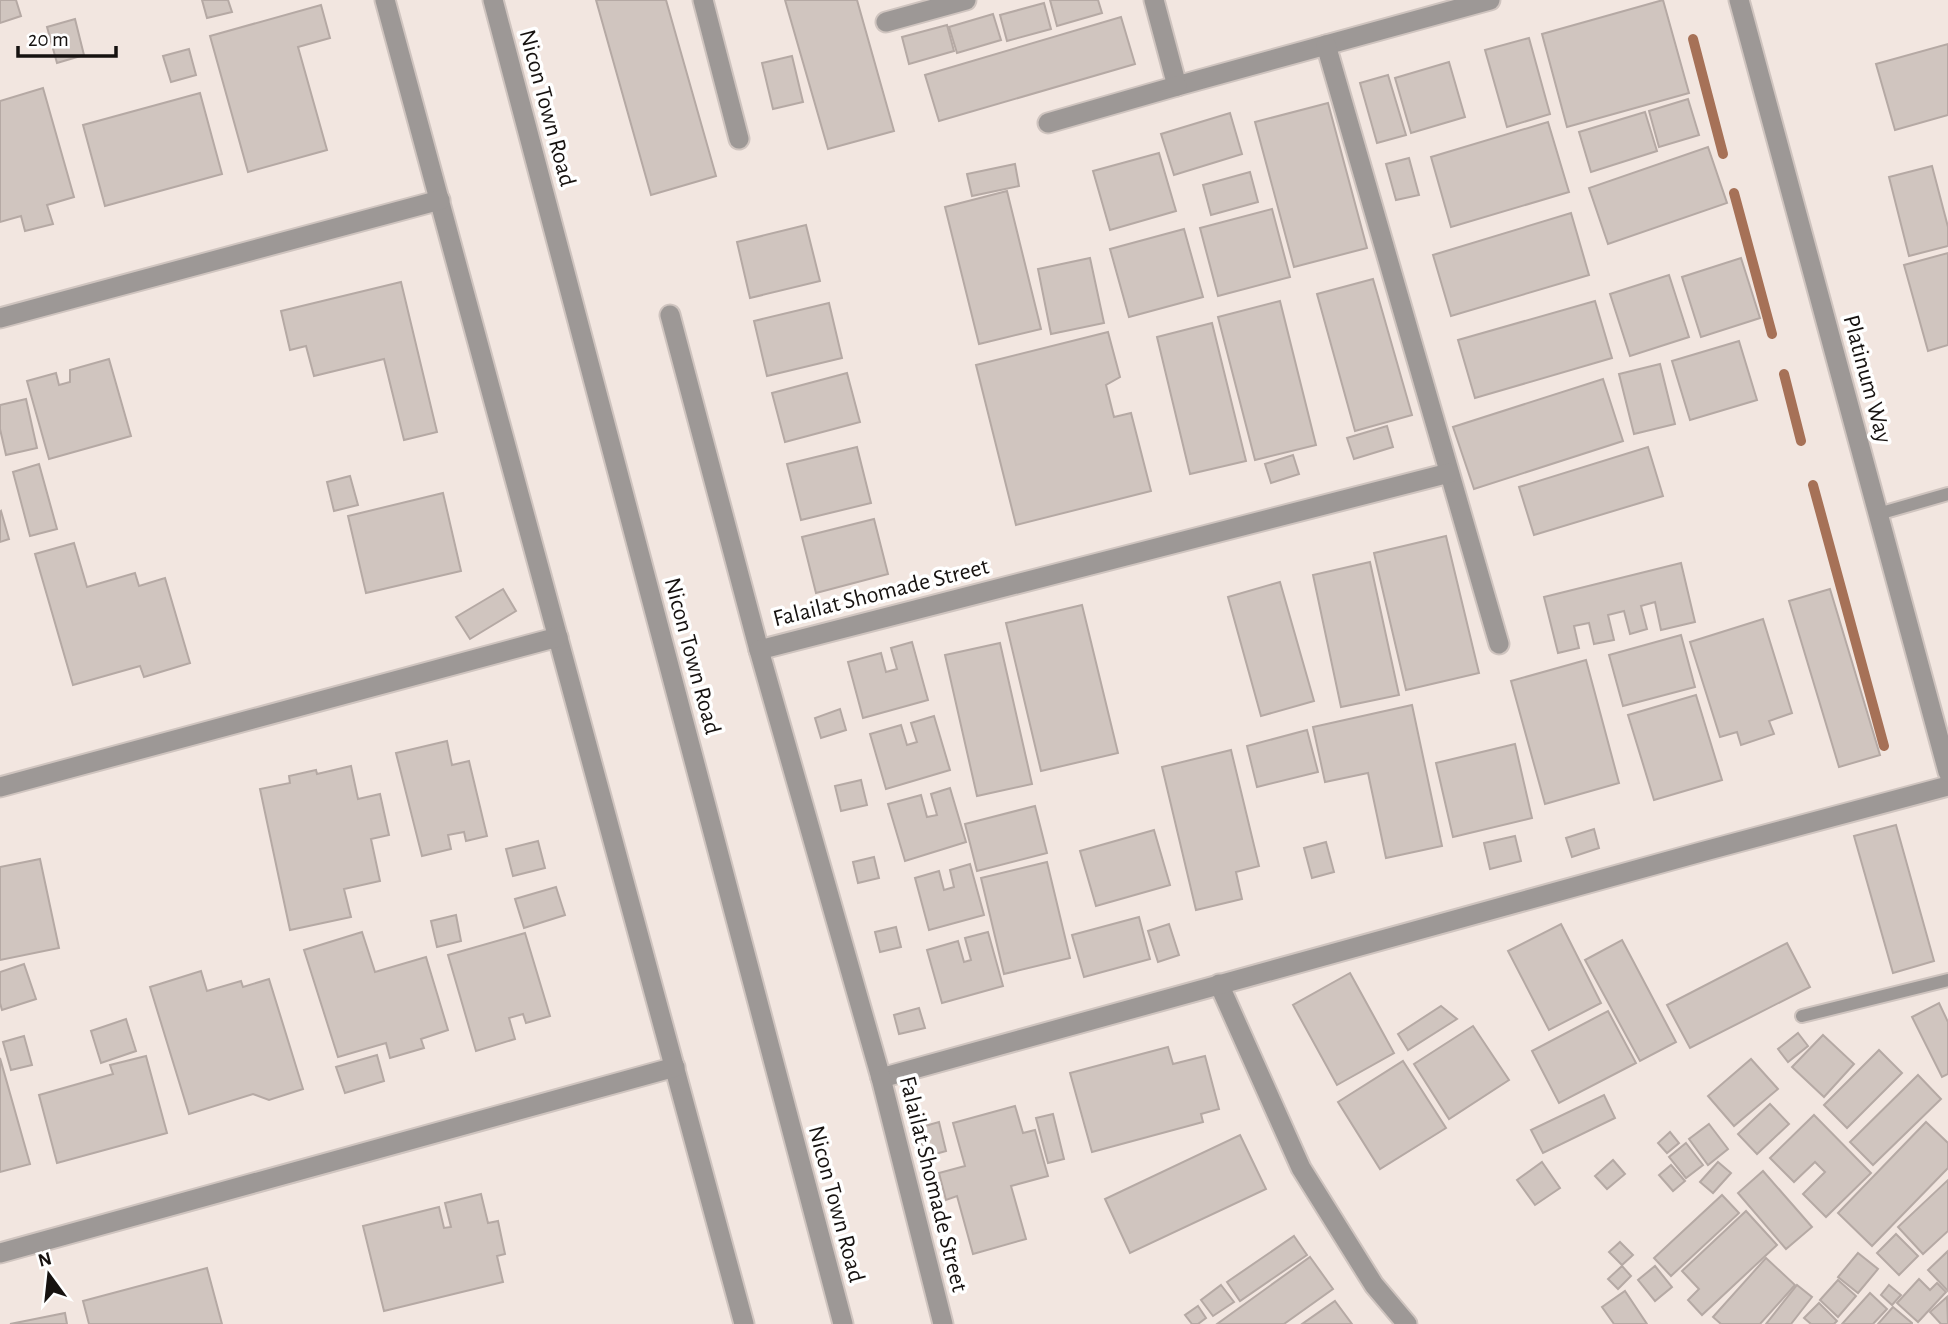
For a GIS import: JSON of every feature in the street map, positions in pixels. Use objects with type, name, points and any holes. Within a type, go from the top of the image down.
[{"type":"street","points":[[385,0],[744,1324]]},
{"type":"street","name":"Nicon Town Road","points":[[493,0],[843,1324]]},
{"type":"street","points":[[703,0],[739,139]]},
{"type":"street","points":[[886,22],[967,0]]},
{"type":"street","points":[[1154,0],[1177,86]]},
{"type":"street","points":[[1048,123],[1490,0]]},
{"type":"street","name":"Platinum Way","points":[[1739,0],[1948,772]]},
{"type":"street","points":[[1326,46],[1499,644]]},
{"type":"street","points":[[0,318],[440,200]]},
{"type":"street","points":[[670,314],[759,650]]},
{"type":"street","name":"Falailat Shomade Street","points":[[943,1324],[881,1078],[759,650],[1449,473]]},
{"type":"street","points":[[0,787],[558,637]]},
{"type":"street","points":[[881,1078],[1948,786]]},
{"type":"street","points":[[1219,984],[1301,1168],[1374,1285],[1407,1324]]},
{"type":"street","points":[[0,1253],[675,1067]]},
{"type":"lane","points":[[1878,514],[1948,495]]},
{"type":"lane","points":[[1802,1016],[1948,980]]},
{"type":"building","points":[[0,0],[16,0],[21,16],[0,23]]},
{"type":"building","points":[[202,0],[228,0],[232,12],[207,18]]},
{"type":"building","points":[[596,0],[666,0],[716,176],[651,195]]},
{"type":"building","points":[[785,0],[857,0],[894,131],[828,149]]},
{"type":"building","points":[[1050,0],[1098,0],[1102,13],[1057,26]]},
{"type":"building","points":[[1663,0],[1689,93],[1567,127],[1542,34]]},
{"type":"building","points":[[1044,3],[1051,29],[1007,41],[1000,15]]},
{"type":"building","points":[[321,5],[330,38],[298,47],[327,150],[248,172],[210,36]]},
{"type":"building","points":[[993,14],[1001,40],[957,53],[949,27]]},
{"type":"building","points":[[1121,17],[1135,64],[939,121],[925,75]]},
{"type":"building","points":[[75,19],[84,55],[57,63],[47,27]]},
{"type":"building","points":[[947,25],[954,51],[909,64],[902,37]]},
{"type":"building","points":[[1529,38],[1550,114],[1507,127],[1485,50]]},
{"type":"building","points":[[1948,44],[1948,115],[1895,130],[1876,64]]},
{"type":"building","points":[[189,49],[196,75],[171,82],[163,56]]},
{"type":"building","points":[[792,56],[803,102],[773,109],[762,63]]},
{"type":"building","points":[[1449,62],[1465,117],[1411,133],[1395,78]]},
{"type":"building","points":[[1388,75],[1406,135],[1377,143],[1360,83]]},
{"type":"building","points":[[43,88],[74,197],[47,205],[53,224],[25,231],[21,216],[0,222],[0,101]]},
{"type":"building","points":[[200,93],[222,174],[105,206],[83,125]]},
{"type":"building","points":[[1688,99],[1699,135],[1659,147],[1649,111]]},
{"type":"building","points":[[1328,103],[1367,248],[1294,267],[1255,122]]},
{"type":"building","points":[[1645,112],[1657,151],[1591,172],[1579,132]]},
{"type":"building","points":[[1230,113],[1242,154],[1174,175],[1161,134]]},
{"type":"building","points":[[1548,122],[1569,192],[1451,227],[1431,157]]},
{"type":"building","points":[[1708,147],[1727,203],[1608,244],[1589,188]]},
{"type":"building","points":[[1159,153],[1176,211],[1110,230],[1093,171]]},
{"type":"building","points":[[1409,158],[1419,195],[1396,200],[1386,164]]},
{"type":"building","points":[[1015,164],[1019,186],[972,196],[967,174]]},
{"type":"building","points":[[1932,166],[1948,227],[1948,246],[1909,256],[1889,177]]},
{"type":"building","points":[[1250,172],[1258,202],[1211,215],[1203,185]]},
{"type":"building","points":[[1007,191],[1041,329],[979,344],[945,207]]},
{"type":"building","points":[[1272,209],[1290,277],[1218,296],[1200,228]]},
{"type":"building","points":[[1571,213],[1589,275],[1451,316],[1433,255]]},
{"type":"building","points":[[806,225],[820,281],[750,298],[737,242]]},
{"type":"building","points":[[1184,229],[1203,297],[1129,317],[1110,249]]},
{"type":"building","points":[[1948,253],[1948,345],[1928,351],[1904,265]]},
{"type":"building","points":[[1090,258],[1104,323],[1051,334],[1038,269]]},
{"type":"building","points":[[1741,258],[1760,318],[1701,337],[1682,277]]},
{"type":"building","points":[[1669,275],[1689,337],[1630,356],[1610,294]]},
{"type":"building","points":[[1373,279],[1412,415],[1355,431],[1317,294]]},
{"type":"building","points":[[401,282],[437,432],[404,440],[384,359],[314,376],[306,346],[290,350],[281,311]]},
{"type":"building","points":[[1280,301],[1316,445],[1255,460],[1218,317]]},
{"type":"building","points":[[1595,301],[1612,358],[1475,398],[1458,340]]},
{"type":"building","points":[[829,303],[842,358],[767,376],[754,321]]},
{"type":"building","points":[[1212,323],[1246,461],[1190,474],[1157,337]]},
{"type":"building","points":[[1108,332],[1120,377],[1106,385],[1114,417],[1131,413],[1151,491],[1016,525],[976,365]]},
{"type":"building","points":[[1739,341],[1757,400],[1690,420],[1672,361]]},
{"type":"building","points":[[109,359],[131,436],[49,459],[27,381],[56,373],[59,385],[70,382],[70,370]]},
{"type":"building","points":[[1660,364],[1675,424],[1634,434],[1619,374]]},
{"type":"building","points":[[847,373],[860,422],[785,442],[772,393]]},
{"type":"building","points":[[1603,379],[1623,441],[1474,489],[1453,427]]},
{"type":"building","points":[[26,399],[37,448],[6,455],[0,429],[0,405]]},
{"type":"building","points":[[1387,426],[1393,447],[1354,459],[1347,438]]},
{"type":"building","points":[[857,447],[871,503],[801,520],[787,464]]},
{"type":"building","points":[[1648,447],[1663,496],[1534,535],[1519,487]]},
{"type":"building","points":[[1293,455],[1299,474],[1271,483],[1265,464]]},
{"type":"building","points":[[39,464],[57,529],[30,536],[13,472]]},
{"type":"building","points":[[350,476],[358,505],[334,511],[327,482]]},
{"type":"building","points":[[443,493],[461,571],[366,593],[348,516]]},
{"type":"building","points":[[0,512],[9,539],[0,542]]},
{"type":"building","points":[[874,519],[888,574],[816,593],[802,537]]},
{"type":"building","points":[[1446,536],[1479,673],[1406,690],[1374,553]]},
{"type":"building","points":[[74,543],[87,587],[135,573],[139,586],[165,578],[190,663],[144,677],[140,666],[73,685],[35,554]]},
{"type":"building","points":[[1370,562],[1399,695],[1341,707],[1313,575]]},
{"type":"building","points":[[1681,563],[1695,622],[1661,630],[1655,602],[1641,606],[1647,629],[1630,634],[1624,611],[1608,615],[1614,640],[1594,644],[1589,623],[1574,626],[1579,648],[1558,653],[1544,597]]},
{"type":"building","points":[[1280,582],[1314,701],[1261,716],[1228,597]]},
{"type":"building","points":[[503,589],[516,611],[470,639],[456,617]]},
{"type":"building","points":[[1830,589],[1880,755],[1839,767],[1789,601]]},
{"type":"building","points":[[1082,605],[1118,753],[1041,771],[1006,623]]},
{"type":"building","points":[[1763,619],[1792,713],[1769,721],[1774,734],[1741,745],[1737,732],[1720,737],[1690,642]]},
{"type":"building","points":[[1681,635],[1695,687],[1623,706],[1609,655]]},
{"type":"building","points":[[912,642],[928,700],[863,718],[848,662],[881,653],[886,672],[897,669],[891,648]]},
{"type":"building","points":[[1000,643],[1032,784],[977,796],[945,655]]},
{"type":"building","points":[[1586,660],[1619,783],[1545,804],[1511,681]]},
{"type":"building","points":[[1696,695],[1722,780],[1654,800],[1628,715]]},
{"type":"building","points":[[1412,705],[1442,846],[1386,858],[1368,773],[1325,782],[1313,727]]},
{"type":"building","points":[[840,709],[846,730],[821,738],[815,718]]},
{"type":"building","points":[[934,716],[950,770],[886,789],[870,734],[901,725],[907,745],[917,742],[911,723]]},
{"type":"building","points":[[1307,730],[1318,772],[1257,787],[1247,746]]},
{"type":"building","points":[[447,741],[452,765],[469,761],[487,836],[466,841],[464,832],[448,835],[451,849],[422,856],[396,753]]},
{"type":"building","points":[[1515,744],[1532,818],[1453,837],[1436,763]]},
{"type":"building","points":[[1231,750],[1259,866],[1236,872],[1242,899],[1196,910],[1162,767]]},
{"type":"building","points":[[351,766],[358,799],[380,794],[389,835],[371,839],[380,881],[344,889],[351,917],[290,930],[260,789],[290,783],[289,776],[316,770],[317,774]]},
{"type":"building","points":[[861,780],[867,805],[841,811],[835,786]]},
{"type":"building","points":[[950,788],[966,842],[905,861],[888,804],[921,795],[927,817],[937,815],[931,794]]},
{"type":"building","points":[[1035,806],[1047,853],[977,871],[965,824]]},
{"type":"building","points":[[1896,825],[1934,961],[1893,973],[1854,836]]},
{"type":"building","points":[[1594,829],[1599,848],[1572,857],[1566,838]]},
{"type":"building","points":[[1154,830],[1170,885],[1096,906],[1080,851]]},
{"type":"building","points":[[1515,836],[1521,861],[1490,869],[1484,843]]},
{"type":"building","points":[[538,841],[545,868],[513,876],[506,849]]},
{"type":"building","points":[[1326,842],[1334,872],[1312,878],[1304,848]]},
{"type":"building","points":[[874,857],[879,878],[858,883],[853,862]]},
{"type":"building","points":[[40,859],[59,948],[0,960],[0,867]]},
{"type":"building","points":[[1047,862],[1070,958],[1004,974],[981,878]]},
{"type":"building","points":[[970,864],[984,915],[929,930],[915,878],[939,871],[944,890],[954,887],[950,870]]},
{"type":"building","points":[[556,887],[565,915],[524,928],[515,899]]},
{"type":"building","points":[[456,915],[461,941],[437,947],[431,921]]},
{"type":"building","points":[[1139,917],[1150,959],[1084,977],[1072,935]]},
{"type":"building","points":[[1169,924],[1179,955],[1158,962],[1148,931]]},
{"type":"building","points":[[1561,924],[1601,1003],[1549,1030],[1508,951]]},
{"type":"building","points":[[896,927],[901,947],[880,952],[875,932]]},
{"type":"building","points":[[362,932],[375,972],[426,957],[448,1030],[421,1039],[424,1048],[390,1058],[386,1043],[338,1057],[304,950]]},
{"type":"building","points":[[988,932],[1003,986],[942,1003],[927,950],[958,941],[964,962],[971,960],[965,938]]},
{"type":"building","points":[[525,933],[550,1016],[526,1023],[523,1014],[509,1018],[515,1039],[476,1051],[448,955]]},
{"type":"building","points":[[1622,940],[1676,1042],[1640,1061],[1585,960]]},
{"type":"building","points":[[1787,943],[1810,987],[1690,1048],[1667,1005]]},
{"type":"building","points":[[24,964],[36,999],[2,1010],[0,972]]},
{"type":"building","points":[[201,971],[207,991],[241,981],[243,987],[269,979],[303,1089],[269,1100],[253,1094],[189,1114],[150,987]]},
{"type":"building","points":[[1350,973],[1394,1053],[1337,1085],[1293,1005]]},
{"type":"building","points":[[1939,1003],[1948,1022],[1948,1074],[1942,1077],[1912,1017]]},
{"type":"building","points":[[1441,1006],[1457,1019],[1408,1050],[1398,1034]]},
{"type":"building","points":[[919,1008],[925,1028],[899,1034],[894,1015]]},
{"type":"building","points":[[1608,1011],[1636,1063],[1559,1103],[1532,1051]]},
{"type":"building","points":[[126,1019],[136,1051],[101,1063],[91,1031]]},
{"type":"building","points":[[1473,1026],[1509,1080],[1449,1119],[1414,1064]]},
{"type":"building","points":[[1798,1033],[1808,1046],[1788,1062],[1778,1049]]},
{"type":"building","points":[[1823,1035],[1854,1064],[1824,1097],[1792,1067]]},
{"type":"building","points":[[24,1036],[32,1065],[11,1070],[3,1042]]},
{"type":"building","points":[[1168,1047],[1173,1064],[1205,1056],[1219,1109],[1201,1114],[1203,1122],[1092,1152],[1070,1073]]},
{"type":"building","points":[[1879,1050],[1902,1073],[1847,1128],[1824,1105]]},
{"type":"building","points":[[377,1055],[384,1081],[345,1093],[336,1067]]},
{"type":"building","points":[[146,1056],[167,1133],[57,1163],[39,1095],[113,1074],[110,1065]]},
{"type":"building","points":[[0,1058],[30,1164],[0,1172]]},
{"type":"building","points":[[1751,1059],[1778,1089],[1734,1126],[1708,1096]]},
{"type":"building","points":[[1403,1061],[1446,1128],[1380,1169],[1338,1102]]},
{"type":"building","points":[[1918,1075],[1941,1099],[1873,1165],[1850,1142]]},
{"type":"building","points":[[1604,1095],[1615,1118],[1543,1153],[1531,1130]]},
{"type":"building","points":[[1770,1104],[1789,1124],[1757,1154],[1738,1134]]},
{"type":"building","points":[[1015,1106],[1023,1133],[1035,1130],[1048,1176],[1011,1186],[1026,1239],[973,1254],[957,1196],[946,1200],[939,1173],[965,1166],[953,1123]]},
{"type":"building","points":[[1053,1114],[1064,1159],[1048,1163],[1036,1118]]},
{"type":"building","points":[[1814,1115],[1871,1173],[1826,1217],[1803,1194],[1825,1172],[1815,1162],[1794,1182],[1770,1158]]},
{"type":"building","points":[[939,1122],[946,1151],[925,1157],[918,1128]]},
{"type":"building","points":[[1926,1122],[1948,1143],[1948,1168],[1872,1246],[1838,1213]]},
{"type":"building","points":[[1709,1124],[1728,1149],[1708,1165],[1689,1139]]},
{"type":"building","points":[[1670,1132],[1679,1143],[1667,1153],[1658,1143]]},
{"type":"building","points":[[1240,1135],[1266,1189],[1130,1253],[1105,1199]]},
{"type":"building","points":[[1686,1143],[1703,1165],[1686,1178],[1669,1157]]},
{"type":"building","points":[[1613,1160],[1625,1174],[1607,1189],[1595,1176]]},
{"type":"building","points":[[1542,1162],[1560,1188],[1535,1205],[1517,1180]]},
{"type":"building","points":[[1718,1162],[1731,1173],[1713,1193],[1700,1182]]},
{"type":"building","points":[[1671,1165],[1685,1181],[1673,1191],[1659,1175]]},
{"type":"building","points":[[1763,1171],[1812,1227],[1786,1249],[1738,1193]]},
{"type":"building","points":[[1948,1180],[1948,1231],[1923,1254],[1898,1227]]},
{"type":"building","points":[[481,1194],[488,1223],[498,1221],[505,1254],[497,1256],[503,1282],[384,1311],[363,1226],[439,1207],[444,1228],[451,1227],[445,1203]]},
{"type":"building","points":[[1722,1195],[1739,1213],[1671,1276],[1654,1258]]},
{"type":"building","points":[[1746,1211],[1777,1245],[1702,1315],[1688,1300],[1699,1289],[1682,1271]]},
{"type":"building","points":[[1896,1234],[1918,1256],[1899,1275],[1877,1253]]},
{"type":"building","points":[[1294,1236],[1307,1255],[1240,1301],[1227,1282]]},
{"type":"building","points":[[1620,1242],[1633,1255],[1622,1265],[1609,1252]]},
{"type":"building","points":[[1948,1251],[1948,1291],[1928,1270]]},
{"type":"building","points":[[1858,1253],[1878,1269],[1858,1293],[1838,1277]]},
{"type":"building","points":[[1310,1257],[1333,1289],[1284,1324],[1217,1324]]},
{"type":"building","points":[[1766,1258],[1795,1285],[1760,1324],[1721,1324],[1713,1317]]},
{"type":"building","points":[[1622,1266],[1631,1276],[1618,1289],[1608,1279]]},
{"type":"building","points":[[1655,1266],[1672,1287],[1655,1301],[1638,1280]]},
{"type":"building","points":[[207,1268],[222,1324],[89,1324],[83,1301]]},
{"type":"building","points":[[1919,1279],[1930,1290],[1937,1283],[1946,1292],[1918,1322],[1897,1303]]},
{"type":"building","points":[[1838,1280],[1856,1296],[1838,1317],[1820,1300]]},
{"type":"building","points":[[1221,1285],[1234,1302],[1213,1316],[1201,1300]]},
{"type":"building","points":[[1797,1285],[1812,1297],[1791,1324],[1766,1324]]},
{"type":"building","points":[[1889,1285],[1901,1295],[1892,1305],[1881,1295]]},
{"type":"building","points":[[1625,1291],[1647,1324],[1614,1324],[1602,1307]]},
{"type":"building","points":[[1870,1293],[1887,1309],[1873,1324],[1842,1324]]},
{"type":"building","points":[[1947,1297],[1948,1324],[1941,1324],[1930,1312]]},
{"type":"building","points":[[1335,1301],[1352,1324],[1302,1324]]},
{"type":"building","points":[[1819,1303],[1837,1321],[1834,1324],[1811,1324],[1804,1318]]},
{"type":"building","points":[[1198,1306],[1206,1318],[1198,1324],[1192,1324],[1185,1315]]},
{"type":"building","points":[[1893,1307],[1912,1323],[1912,1324],[1878,1324]]},
{"type":"building","points":[[65,1313],[67,1324],[10,1324]]},
{"type":"waterway","points":[[1693,39],[1723,154]]},
{"type":"waterway","points":[[1734,193],[1772,334]]},
{"type":"waterway","points":[[1784,374],[1801,441]]},
{"type":"waterway","points":[[1813,485],[1884,746]]}]
